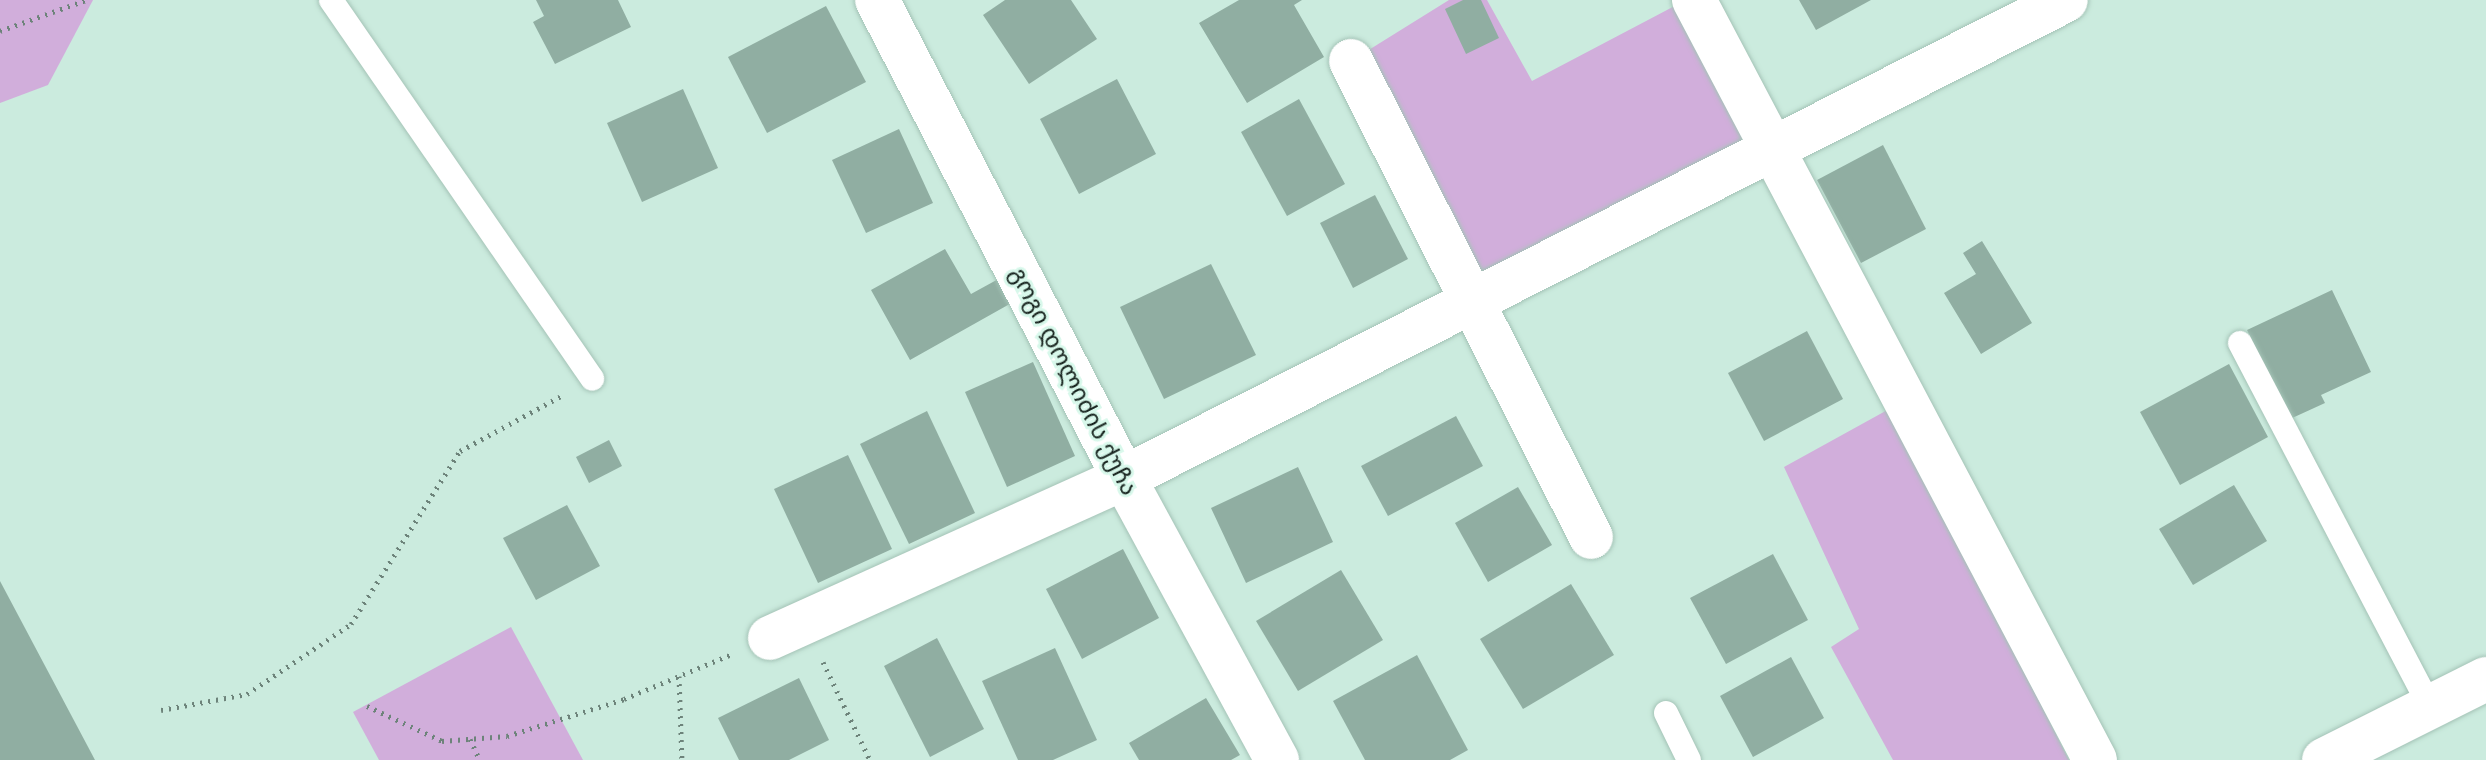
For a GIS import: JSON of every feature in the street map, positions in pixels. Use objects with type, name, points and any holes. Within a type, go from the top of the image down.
[{"type":"street","name":"გოგი დოლიძის ქუჩა","points":[[877,0],[1124,478],[1277,760]]},
{"type":"street","points":[[1694,0],[2095,760]]},
{"type":"street","points":[[786,630],[1124,478],[2066,0]]},
{"type":"street","points":[[1351,61],[1591,537]]},
{"type":"street","points":[[2324,760],[2486,679]]},
{"type":"lane","points":[[331,0],[592,379]]},
{"type":"lane","points":[[2240,343],[2430,707]]},
{"type":"lane","points":[[1666,713],[1689,760]]},
{"type":"path","points":[[0,31],[86,0]]},
{"type":"path","points":[[161,710],[247,694],[351,624],[460,451],[592,379]]},
{"type":"path","points":[[367,706],[442,741],[507,736],[679,676],[786,630],[870,760]]},
{"type":"path","points":[[679,676],[682,760]]},
{"type":"path","points":[[470,739],[480,760]]},
{"type":"shaded area","points":[[0,0],[93,0],[48,85],[0,103]]},
{"type":"shaded area","points":[[1449,0],[1487,0],[1532,81],[1686,0],[1774,150],[1472,301],[1351,61]]},
{"type":"shaded area","points":[[1891,408],[2069,760],[1893,760],[1831,647],[1859,629],[1784,467]]},
{"type":"shaded area","points":[[511,627],[583,760],[379,760],[353,712]]},
{"type":"building","points":[[536,0],[618,0],[631,27],[555,64],[533,22],[544,16]]},
{"type":"building","points":[[1005,0],[1071,0],[1097,39],[1029,84],[983,15]]},
{"type":"building","points":[[1239,0],[1302,0],[1294,5],[1324,57],[1247,103],[1199,23]]},
{"type":"building","points":[[1463,0],[1481,0],[1499,38],[1466,54],[1445,9]]},
{"type":"building","points":[[1799,0],[1871,0],[1816,30]]},
{"type":"building","points":[[826,6],[866,82],[767,133],[728,57]]},
{"type":"building","points":[[1117,79],[1156,154],[1079,194],[1040,119]]},
{"type":"building","points":[[683,89],[718,168],[642,202],[607,123]]},
{"type":"building","points":[[1299,99],[1345,184],[1287,216],[1241,132]]},
{"type":"building","points":[[899,129],[933,203],[866,233],[832,160]]},
{"type":"building","points":[[1883,145],[1926,229],[1861,263],[1817,180]]},
{"type":"building","points":[[1375,195],[1408,259],[1353,288],[1320,223]]},
{"type":"building","points":[[1982,241],[2032,323],[1981,354],[1944,293],[1976,274],[1963,253]]},
{"type":"building","points":[[945,249],[971,294],[1002,277],[1015,301],[910,360],[871,290]]},
{"type":"building","points":[[1211,264],[1256,355],[1164,399],[1120,307]]},
{"type":"building","points":[[2332,290],[2371,372],[2321,395],[2325,403],[2290,419],[2247,330]]},
{"type":"building","points":[[1807,331],[1843,399],[1764,441],[1728,373]]},
{"type":"building","points":[[1033,362],[1075,456],[1007,487],[965,392]]},
{"type":"building","points":[[2229,364],[2268,437],[2180,485],[2140,412]]},
{"type":"building","points":[[927,411],[975,513],[909,544],[860,444]]},
{"type":"building","points":[[1456,416],[1483,466],[1388,516],[1361,466]]},
{"type":"building","points":[[609,440],[622,466],[589,483],[576,457]]},
{"type":"building","points":[[848,455],[892,549],[818,583],[774,489]]},
{"type":"building","points":[[1298,467],[1333,542],[1246,583],[1211,508]]},
{"type":"building","points":[[2234,485],[2267,541],[2193,585],[2159,529]]},
{"type":"building","points":[[1518,487],[1552,545],[1488,582],[1455,523]]},
{"type":"building","points":[[567,505],[600,566],[536,600],[503,538]]},
{"type":"building","points":[[1123,549],[1159,618],[1082,659],[1046,589]]},
{"type":"building","points":[[1773,554],[1808,620],[1726,664],[1690,598]]},
{"type":"building","points":[[1341,570],[1383,640],[1298,691],[1256,621]]},
{"type":"building","points":[[0,581],[95,760],[0,760]]},
{"type":"building","points":[[1571,584],[1614,655],[1523,709],[1480,639]]},
{"type":"building","points":[[937,638],[984,729],[930,757],[884,666]]},
{"type":"building","points":[[1055,648],[1097,740],[1053,760],[1018,760],[982,681]]},
{"type":"building","points":[[1417,655],[1468,750],[1450,760],[1365,760],[1333,701]]},
{"type":"building","points":[[1791,657],[1824,718],[1753,757],[1720,696]]},
{"type":"building","points":[[799,678],[829,740],[789,760],[739,760],[718,718]]},
{"type":"building","points":[[1206,698],[1240,755],[1231,760],[1139,760],[1129,743]]}]
